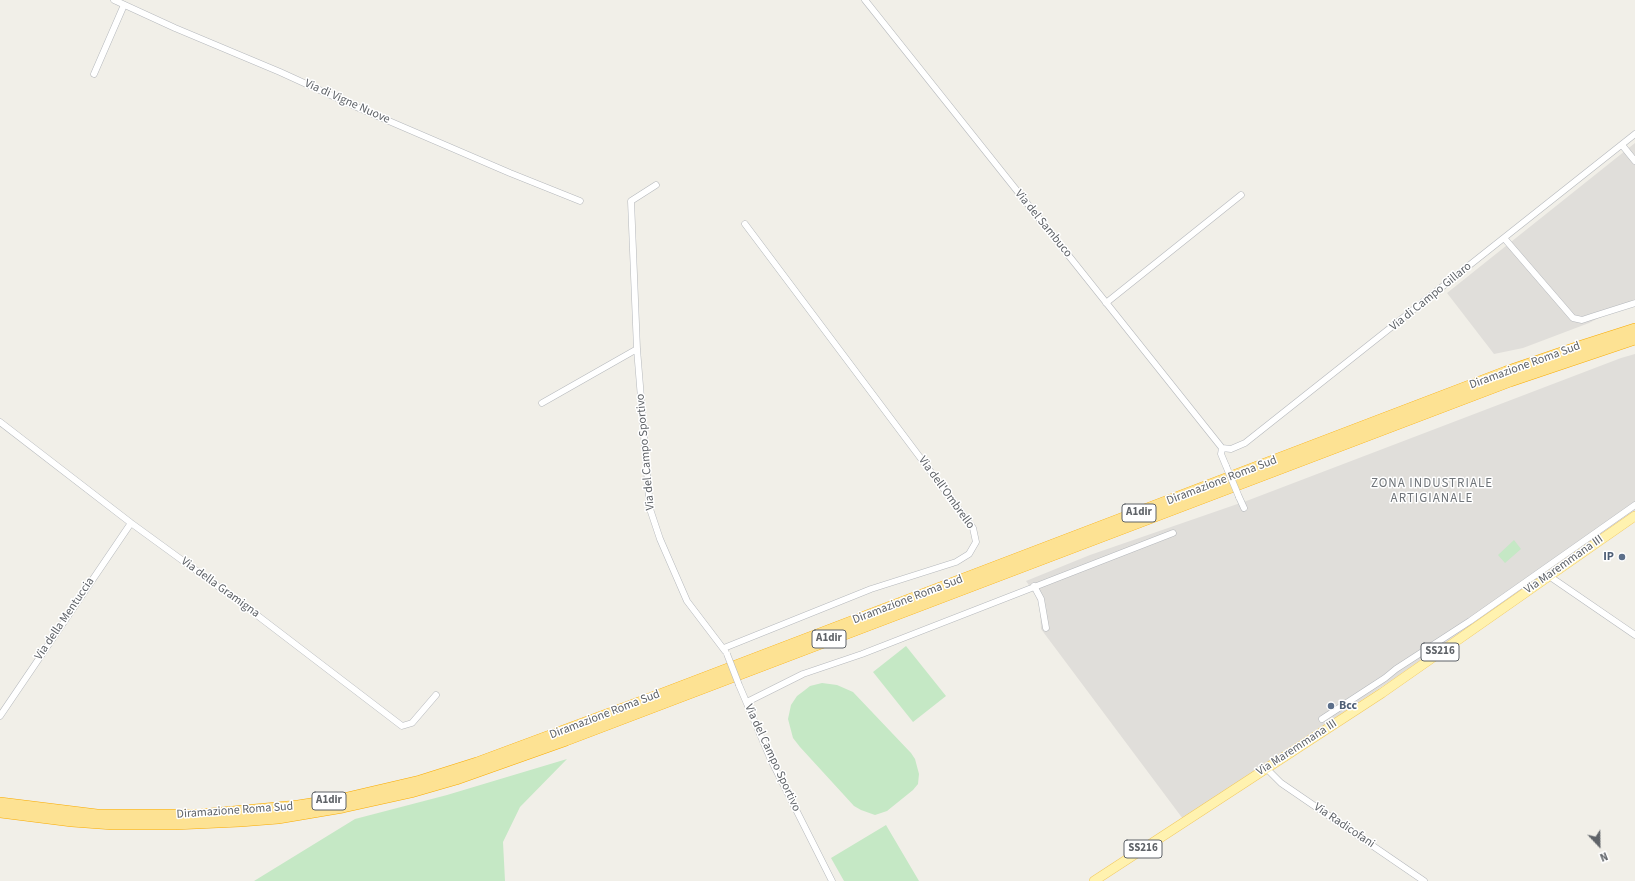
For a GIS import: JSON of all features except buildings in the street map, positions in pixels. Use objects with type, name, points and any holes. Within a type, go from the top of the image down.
[{"type":"highway","name":"Diramazione Roma Sud","points":[[0,803],[97,815],[200,815],[298,806],[350,798],[420,781],[477,763],[644,701],[1506,372],[1574,348],[1635,329]]},
{"type":"highway","name":"Diramazione Roma Sud","points":[[0,812],[72,821],[113,824],[233,822],[278,818],[343,807],[441,784],[566,740],[1510,381],[1635,339]]},
{"type":"main road","name":"Via Maremmana III","points":[[1094,881],[1382,693],[1635,516]]},
{"type":"street","name":"Via di Vigne Nuove","points":[[114,0],[280,72],[361,110],[580,202]]},
{"type":"street","name":"Via del Sambuco","points":[[865,0],[1222,448]]},
{"type":"street","points":[[94,74],[124,5]]},
{"type":"street","name":"Via di Campo Gillaro","points":[[1222,448],[1231,449],[1245,443],[1635,134]]},
{"type":"street","points":[[1622,145],[1635,161]]},
{"type":"street","name":"Via del Campo Sportivo","points":[[656,185],[631,201],[637,349],[650,509],[687,601],[725,651],[771,760],[832,881]]},
{"type":"street","points":[[1106,303],[1241,195]]},
{"type":"street","name":"Via dell'Ombrello","points":[[725,651],[870,590],[956,562],[969,554],[976,542],[973,528],[745,224]]},
{"type":"street","points":[[1504,238],[1573,318],[1582,320],[1591,318],[1635,303]]},
{"type":"street","points":[[542,403],[637,349]]},
{"type":"street","name":"Via della Gramigna","points":[[0,422],[131,523],[245,606],[402,726],[412,723],[436,695]]},
{"type":"street","points":[[1222,448],[1221,454],[1244,508]]},
{"type":"street","points":[[1322,719],[1466,623],[1635,505]]},
{"type":"street","name":"Via della Mentuccia","points":[[0,716],[131,523]]},
{"type":"street","points":[[746,702],[803,674],[862,654],[1173,533]]},
{"type":"street","points":[[1549,576],[1635,634]]},
{"type":"street","points":[[1034,586],[1043,604],[1046,628]]},
{"type":"street","name":"Via Radicofani","points":[[1266,768],[1281,783],[1424,881]]},
{"type":"shaded area","points":[[1635,143],[1635,299],[1589,323],[1523,348],[1494,354],[1447,293]]},
{"type":"shaded area","points":[[1635,354],[1635,512],[1395,678],[1183,819],[1041,629],[1040,606],[1036,595],[1026,581],[1090,555],[1249,500],[1621,358]]},
{"type":"green space","points":[[1514,540],[1521,549],[1505,563],[1498,555]]},
{"type":"green space","points":[[906,646],[946,696],[913,722],[873,672]]},
{"type":"green space","points":[[822,683],[837,685],[853,692],[915,759],[919,774],[918,784],[913,790],[887,811],[875,815],[854,806],[793,738],[788,719],[791,705],[797,696],[810,686]]},
{"type":"green space","points":[[567,759],[520,807],[503,842],[505,881],[254,881],[355,819],[447,795]]},
{"type":"green space","points":[[886,825],[919,881],[844,881],[831,858]]},
{"type":"place","name":"IP","points":[[1622,557]]},
{"type":"place","name":"Bcc","points":[[1331,706]]},
{"type":"district","name":"ZONA INDUSTRIALE ARTIGIANALE","points":[[1432,492]]}]
